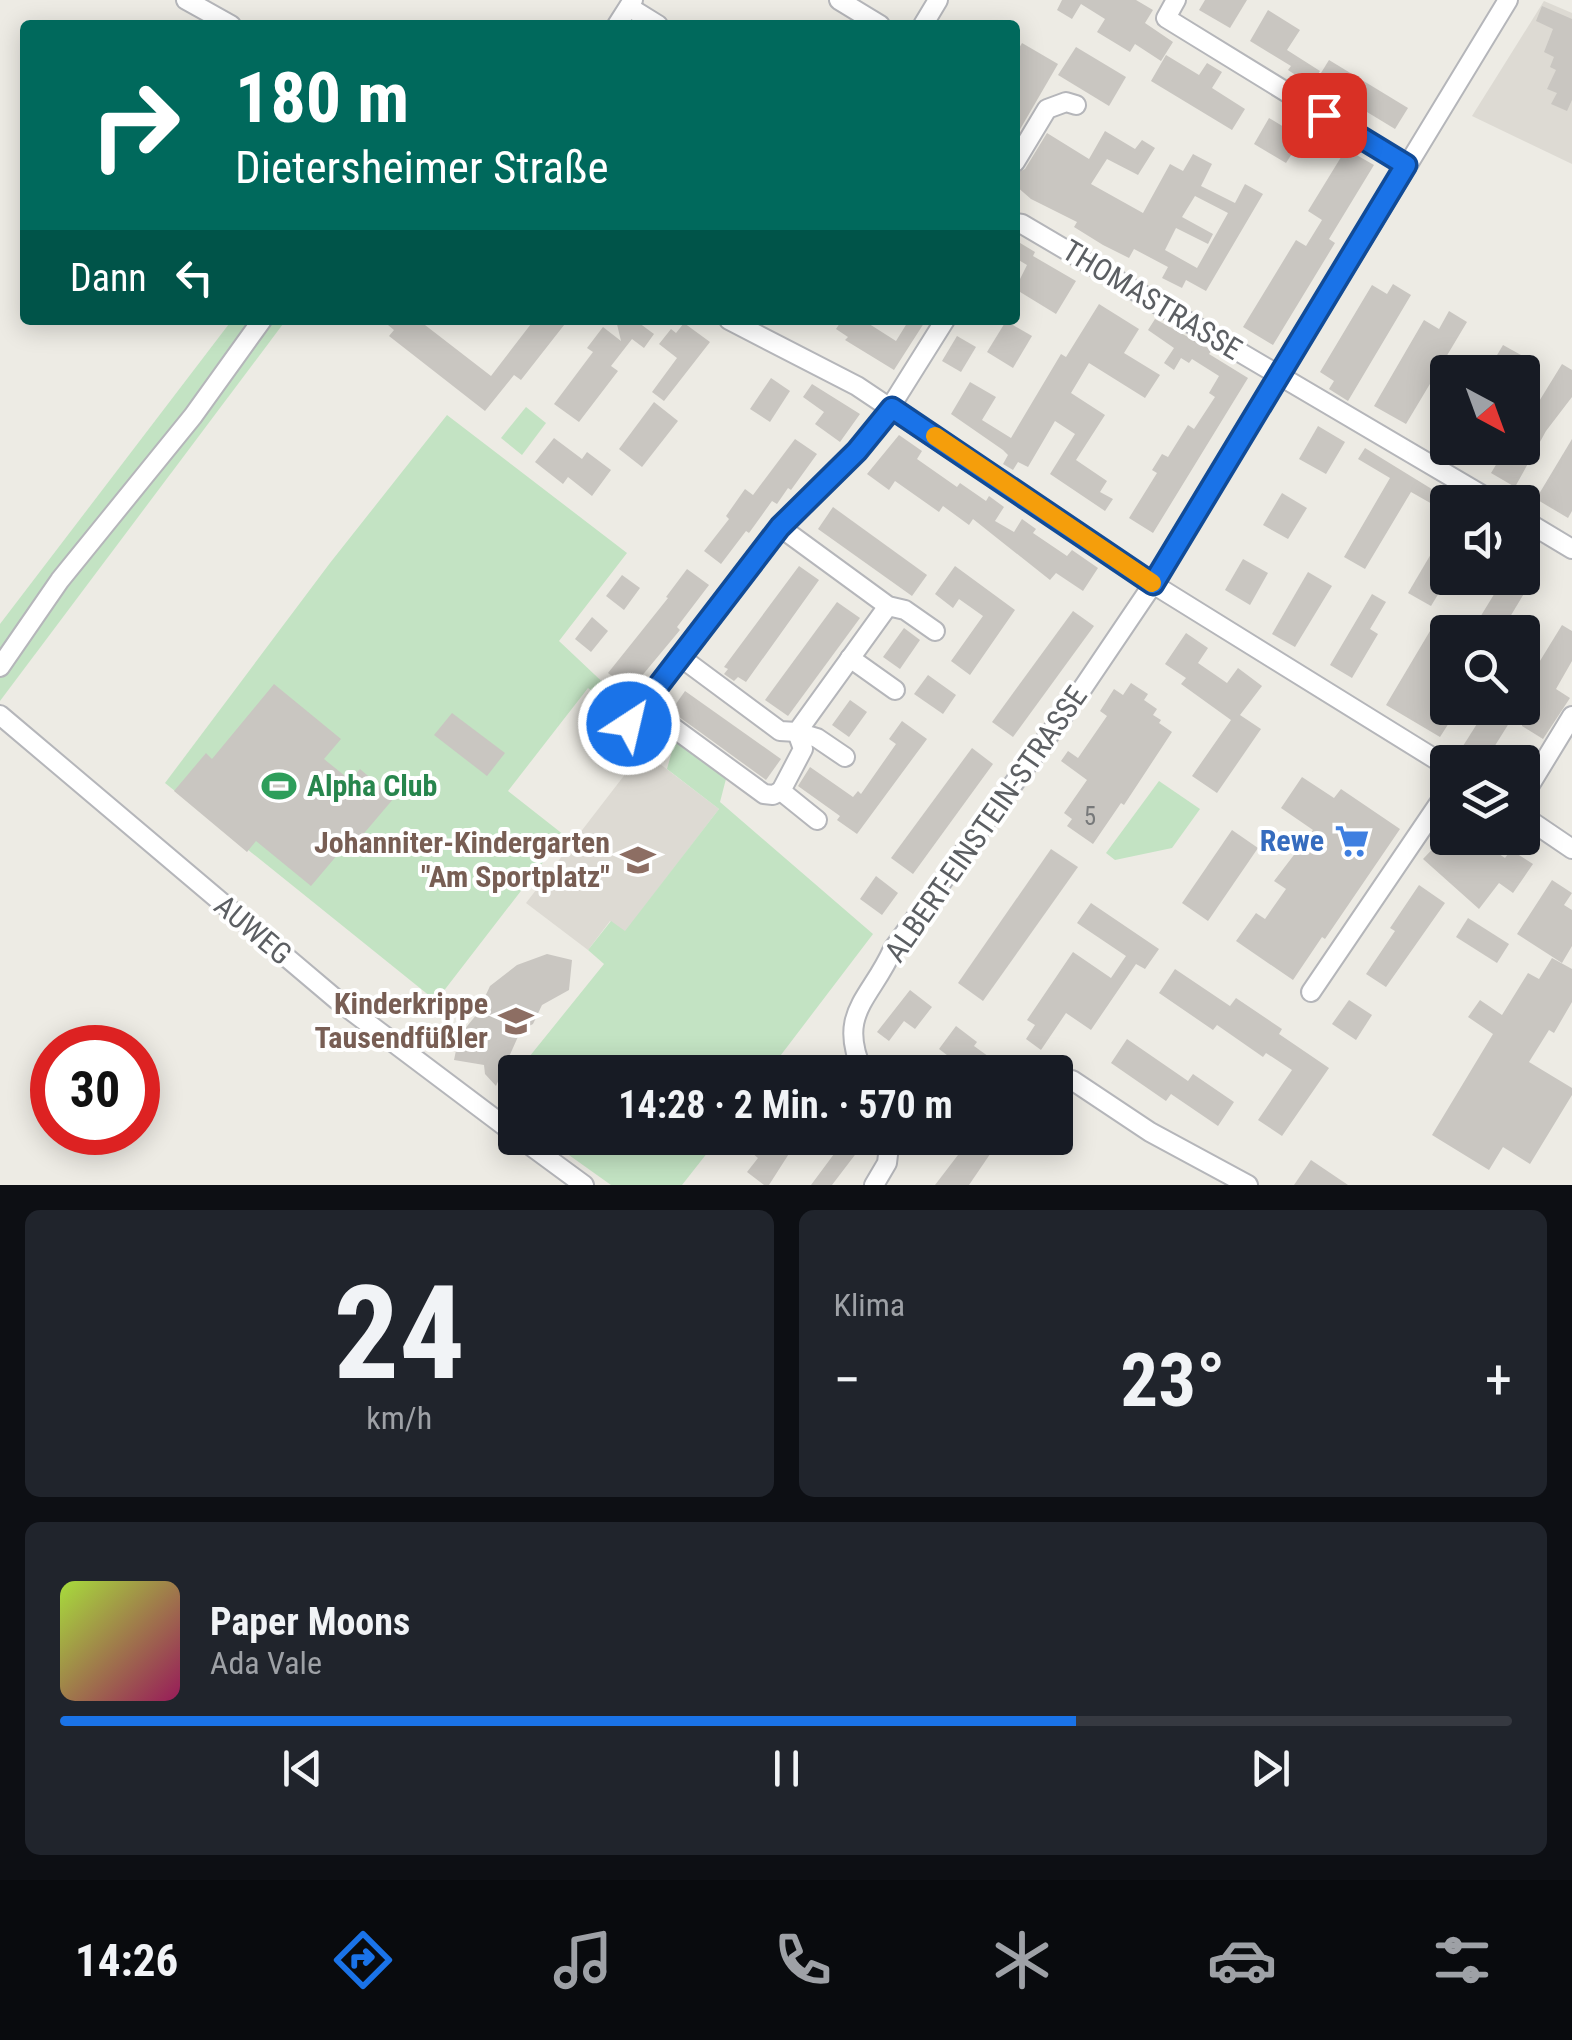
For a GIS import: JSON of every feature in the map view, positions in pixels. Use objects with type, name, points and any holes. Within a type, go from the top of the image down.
[{"type":"street","points":[[186,0],[222,20]]},
{"type":"street","points":[[839,0],[872,20]]},
{"type":"street","points":[[1176,0],[1166,18],[1406,165]]},
{"type":"street","name":"ALBERT-EINSTEIN-STRASSE","points":[[857,1055],[852,1026],[866,993],[893,949],[1068,709],[1153,584],[1508,0]]},
{"type":"street","points":[[631,4],[652,20]]},
{"type":"street","points":[[1020,154],[1047,109],[1066,102],[1076,106]]},
{"type":"street","name":"THOMASTRASSE","points":[[1020,224],[1465,485]]},
{"type":"street","points":[[0,667],[60,580],[193,416],[258,325]]},
{"type":"street","points":[[740,325],[797,352],[892,408],[1153,584],[1430,756]]},
{"type":"street","points":[[629,724],[780,527],[857,451],[892,408],[943,325]]},
{"type":"street","points":[[780,527],[888,606],[905,610],[935,632]]},
{"type":"street","points":[[1540,529],[1572,548]]},
{"type":"street","points":[[797,732],[888,606]]},
{"type":"street","points":[[678,656],[780,731],[817,738],[845,757]]},
{"type":"street","points":[[850,658],[894,690]]},
{"type":"street","points":[[641,704],[764,794],[780,791],[804,749],[797,732]]},
{"type":"street","name":"AUWEG","points":[[0,715],[337,1000],[498,1122]]},
{"type":"street","points":[[1540,768],[1572,716]]},
{"type":"street","points":[[780,791],[817,820]]},
{"type":"street","points":[[1311,992],[1430,817]]},
{"type":"street","points":[[1540,827],[1572,848]]},
{"type":"street","points":[[1073,1081],[1150,1132],[1248,1185]]},
{"type":"street","name":"AUWEG","points":[[543,1155],[584,1185]]},
{"type":"street","points":[[874,1185],[888,1155]]},
{"type":"shaded area","points":[[1544,1],[1572,13],[1572,164],[1472,116]]},
{"type":"shaded area","points":[[643,751],[719,809],[625,932],[610,921],[588,950],[526,903]]},
{"type":"green space","points":[[228,325],[250,325],[0,653],[0,624]]},
{"type":"green space","points":[[265,325],[282,325],[0,701],[0,678]]},
{"type":"green space","points":[[526,407],[546,423],[522,455],[501,438]]},
{"type":"green space","points":[[447,415],[627,553],[559,641],[630,708],[623,715],[588,688],[508,791],[564,835],[436,1001],[165,783]]},
{"type":"green space","points":[[664,730],[727,775],[720,802],[873,934],[781,1055],[531,1055],[604,964],[588,950],[611,921],[625,931],[719,809],[667,769],[672,751],[660,736]]},
{"type":"green space","points":[[1159,781],[1200,809],[1172,848],[1115,860],[1106,853]]},
{"type":"green space","points":[[569,1155],[706,1155],[682,1185],[611,1185]]},
{"type":"building","points":[[1062,0],[1136,0],[1153,10],[1145,23],[1173,42],[1161,61],[1135,44],[1130,52],[1097,32],[1105,19],[1081,4],[1072,19],[1057,10]]},
{"type":"building","points":[[1205,0],[1247,0],[1230,28],[1199,10]]},
{"type":"building","points":[[1542,6],[1572,19],[1572,100],[1567,111],[1551,104],[1557,93],[1547,89],[1556,70],[1550,67],[1554,57],[1544,52],[1553,29],[1536,21]]},
{"type":"building","points":[[1268,10],[1300,30],[1287,50],[1320,71],[1314,80],[1303,73],[1300,78],[1288,70],[1291,66],[1250,41]]},
{"type":"building","points":[[1022,43],[1058,64],[1020,129]]},
{"type":"building","points":[[1076,47],[1126,77],[1109,106],[1058,75]]},
{"type":"building","points":[[1166,55],[1199,75],[1207,63],[1222,72],[1212,88],[1245,109],[1232,130],[1151,81]]},
{"type":"building","points":[[1329,60],[1408,108],[1395,129],[1316,81]]},
{"type":"building","points":[[1269,118],[1302,138],[1286,163],[1254,144]]},
{"type":"building","points":[[1105,131],[1135,149],[1142,140],[1155,148],[1138,175],[1107,159],[1091,184],[1143,213],[1170,164],[1183,171],[1193,154],[1212,164],[1201,186],[1235,203],[1245,184],[1263,194],[1206,291],[1186,280],[1182,288],[1162,278],[1168,267],[1134,249],[1129,258],[1103,245],[1074,227],[1077,222],[1020,189],[1020,172],[1047,133],[1089,159]],"holes":[[[1195,196],[1228,213],[1197,268],[1165,250],[1176,228],[1208,244],[1213,234],[1182,217]]]},
{"type":"building","points":[[1346,149],[1374,165],[1329,239],[1335,243],[1273,345],[1243,327],[1296,240],[1306,246],[1322,220],[1308,211]]},
{"type":"building","points":[[1020,243],[1035,252],[1033,256],[1076,281],[1056,314],[1020,292],[1020,279],[1027,265],[1020,261]]},
{"type":"building","points":[[1393,284],[1411,295],[1348,401],[1329,389],[1334,381],[1320,372],[1372,285],[1387,294]]},
{"type":"building","points":[[1099,304],[1139,329],[1124,353],[1160,375],[1145,398],[1089,363],[1071,393],[1105,415],[1076,460],[1107,481],[1100,492],[1113,499],[1105,511],[1050,474],[1075,434],[1055,421],[1028,467],[1018,462],[1013,470],[1003,464],[1008,455],[1003,450],[951,414],[970,382],[996,397],[982,420],[1011,438],[1061,354],[1066,357]]},
{"type":"building","points":[[1449,311],[1467,322],[1447,355],[1430,355],[1430,384],[1406,424],[1374,406],[1424,320],[1439,329]]},
{"type":"building","points":[[1155,319],[1212,350],[1209,354],[1248,378],[1153,533],[1129,518],[1157,473],[1152,470],[1162,454],[1168,457],[1188,425],[1194,429],[1215,397],[1209,393],[1219,376],[1192,359],[1189,363],[1181,358],[1174,370],[1164,363],[1174,348],[1148,330]]},
{"type":"building","points":[[388,325],[425,325],[491,376],[530,325],[564,325],[521,380],[514,375],[485,411],[389,336],[394,330]]},
{"type":"building","points":[[617,325],[642,325],[654,334],[644,348],[632,339],[611,366],[618,371],[579,422],[554,404],[593,352],[587,348],[603,327],[621,341]]},
{"type":"building","points":[[687,325],[710,342],[664,401],[652,392],[677,358],[659,344],[671,329],[676,333]]},
{"type":"building","points":[[839,325],[871,325],[896,341],[906,325],[923,325],[894,370],[845,340],[848,337],[836,329]]},
{"type":"building","points":[[1004,325],[1013,325],[1032,336],[1013,368],[987,352]]},
{"type":"building","points":[[957,336],[976,347],[961,372],[942,361]]},
{"type":"building","points":[[1503,345],[1521,355],[1497,355]]},
{"type":"building","points":[[1562,364],[1572,370],[1572,397],[1540,442],[1540,400]]},
{"type":"building","points":[[771,378],[790,391],[770,422],[750,409]]},
{"type":"building","points":[[812,384],[860,414],[840,442],[815,424],[824,412],[803,397]]},
{"type":"building","points":[[654,402],[678,421],[642,467],[619,449]]},
{"type":"building","points":[[1318,426],[1345,442],[1326,474],[1299,459]]},
{"type":"building","points":[[899,435],[922,451],[917,459],[957,487],[960,483],[986,501],[989,496],[1004,507],[995,521],[1014,532],[1022,519],[1036,529],[1033,533],[1067,556],[1072,550],[1098,568],[1083,591],[1056,573],[1050,580],[973,519],[969,525],[943,506],[939,512],[895,481],[889,490],[867,474]]},
{"type":"building","points":[[554,438],[582,459],[587,452],[611,470],[592,496],[568,477],[563,484],[535,462]]},
{"type":"building","points":[[795,439],[817,454],[791,490],[788,488],[777,504],[772,501],[721,564],[704,551],[729,519],[726,516],[745,489],[753,495]]},
{"type":"building","points":[[1572,439],[1572,511],[1568,518],[1540,501],[1540,492]]},
{"type":"building","points":[[1365,448],[1430,488],[1430,503],[1411,492],[1365,569],[1344,557],[1390,478],[1358,459]]},
{"type":"building","points":[[1496,465],[1527,465],[1516,485],[1491,473]]},
{"type":"building","points":[[1282,493],[1307,508],[1288,539],[1263,525]]},
{"type":"building","points":[[833,507],[927,575],[912,596],[818,529]]},
{"type":"building","points":[[1430,556],[1430,595],[1438,595],[1431,606],[1408,593]]},
{"type":"building","points":[[1243,559],[1268,573],[1250,605],[1225,590]]},
{"type":"building","points":[[799,566],[819,580],[746,682],[738,677],[734,681],[724,674],[728,669],[724,667]]},
{"type":"building","points":[[955,566],[1015,610],[970,675],[951,661],[983,616],[959,599],[953,608],[935,594]]},
{"type":"building","points":[[687,569],[709,585],[677,627],[680,630],[630,690],[608,673]]},
{"type":"building","points":[[1308,572],[1332,586],[1295,647],[1272,634]]},
{"type":"building","points":[[622,575],[640,588],[624,610],[606,596]]},
{"type":"building","points":[[1372,594],[1386,602],[1370,629],[1378,634],[1352,678],[1330,665]]},
{"type":"building","points":[[1494,595],[1523,595],[1511,615],[1481,615]]},
{"type":"building","points":[[837,602],[860,618],[788,716],[765,700]]},
{"type":"building","points":[[1073,611],[1094,626],[1013,737],[992,722]]},
{"type":"building","points":[[592,617],[608,631],[591,652],[575,639]]},
{"type":"building","points":[[1562,625],[1572,631],[1572,661],[1556,689],[1570,698],[1543,739],[1522,726],[1540,725],[1540,661]]},
{"type":"building","points":[[904,628],[920,640],[900,669],[883,657]]},
{"type":"building","points":[[1430,631],[1430,725],[1448,725],[1440,737],[1386,705]]},
{"type":"building","points":[[1186,633],[1208,648],[1198,663],[1227,683],[1238,668],[1262,686],[1240,715],[1261,729],[1217,793],[1192,776],[1231,720],[1181,684],[1186,678],[1165,664]]},
{"type":"building","points":[[928,675],[956,695],[943,714],[914,694]]},
{"type":"building","points":[[1131,683],[1148,694],[1144,700],[1157,709],[1153,715],[1172,732],[1093,844],[1067,826],[1072,819],[1064,813],[1087,780],[1061,761],[1068,751],[1078,758],[1107,716],[1100,711],[1114,689],[1123,695]]},
{"type":"building","name":"Alpha Club","points":[[274,684],[341,739],[324,759],[350,780],[360,769],[394,798],[360,838],[355,834],[311,886],[256,841],[247,852],[174,791],[206,753],[212,759]]},
{"type":"building","points":[[685,691],[781,759],[766,780],[671,711]]},
{"type":"building","points":[[850,700],[867,712],[849,737],[832,725]]},
{"type":"building","points":[[452,713],[505,753],[487,776],[434,735]]},
{"type":"building","points":[[902,721],[927,739],[857,834],[837,820],[840,816],[798,786],[810,767],[853,797],[858,791],[861,794],[896,744],[889,739]]},
{"type":"building","points":[[1476,725],[1508,725],[1495,745],[1464,745]]},
{"type":"building","points":[[972,748],[993,764],[913,874],[891,858]]},
{"type":"building","points":[[1302,777],[1334,798],[1341,789],[1400,829],[1293,980],[1236,941],[1256,913],[1265,919],[1286,889],[1274,881],[1313,830],[1281,808]]},
{"type":"building","points":[[1232,830],[1258,848],[1208,921],[1182,903]]},
{"type":"building","points":[[1051,849],[1078,867],[983,1001],[958,983]]},
{"type":"building","points":[[1430,852],[1430,855],[1505,858],[1519,855],[1533,864],[1513,893],[1499,883],[1479,909],[1423,859]]},
{"type":"building","points":[[876,876],[898,893],[882,915],[860,899]]},
{"type":"building","points":[[1552,880],[1572,893],[1564,905],[1572,910],[1572,946],[1562,963],[1517,934]]},
{"type":"building","points":[[1419,885],[1445,903],[1386,987],[1366,974]]},
{"type":"building","points":[[1091,903],[1159,949],[1145,969],[1136,964],[1091,1030],[1066,1013],[1041,1050],[1026,1039],[1035,1025],[1027,1020],[1073,952],[1111,978],[1126,956],[1077,923]]},
{"type":"building","points":[[1468,918],[1509,944],[1497,963],[1456,937]]},
{"type":"building","name":"Kinderkrippe Tausendfüßler","points":[[547,954],[572,960],[569,990],[542,1005],[533,1024],[521,1030],[510,1055],[498,1055],[496,1086],[485,1074],[484,1065],[454,1060],[459,1036],[477,1014],[490,986],[517,965]]},
{"type":"building","points":[[1552,958],[1572,969],[1572,1002],[1554,1033],[1549,1030],[1529,1062],[1572,1088],[1572,1095],[1530,1164],[1503,1147],[1489,1170],[1432,1135],[1493,1034],[1468,1017],[1480,1000],[1502,1015],[1528,973],[1539,979]]},
{"type":"building","points":[[1175,969],[1230,1006],[1236,998],[1329,1068],[1282,1136],[1258,1120],[1292,1070],[1266,1053],[1263,1057],[1217,1025],[1213,1030],[1159,993]]},
{"type":"building","points":[[910,990],[932,1007],[915,1029],[904,1021],[889,1041],[877,1032]]},
{"type":"building","points":[[1349,1000],[1372,1015],[1356,1040],[1332,1024]]},
{"type":"building","points":[[956,1026],[986,1055],[947,1055],[939,1049]]},
{"type":"building","points":[[1127,1039],[1188,1081],[1193,1074],[1234,1102],[1218,1126],[1171,1094],[1166,1101],[1111,1063]]},
{"type":"building","points":[[754,1155],[788,1155],[769,1185],[747,1172],[758,1158]]},
{"type":"building","points":[[833,1155],[855,1155],[832,1185],[811,1185]]},
{"type":"building","points":[[958,1155],[989,1155],[969,1185],[935,1185]]},
{"type":"building","points":[[1311,1160],[1348,1185],[1294,1185]]},
{"type":"slow traffic","points":[[935,436],[1152,583]]},
{"type":"place","name":"Alpha Club","points":[[279,786]]},
{"type":"place","name":"Rewe","points":[[1352,841]]},
{"type":"place","name":"Johanniter-Kindergarten \"Am Sportplatz\"","points":[[638,860]]},
{"type":"place","name":"Kinderkrippe Tausendfüßler","points":[[516,1021]]},
{"type":"route","points":[[629,724],[780,527],[857,451],[892,408],[1153,584],[1406,165],[1324,115]]}]
